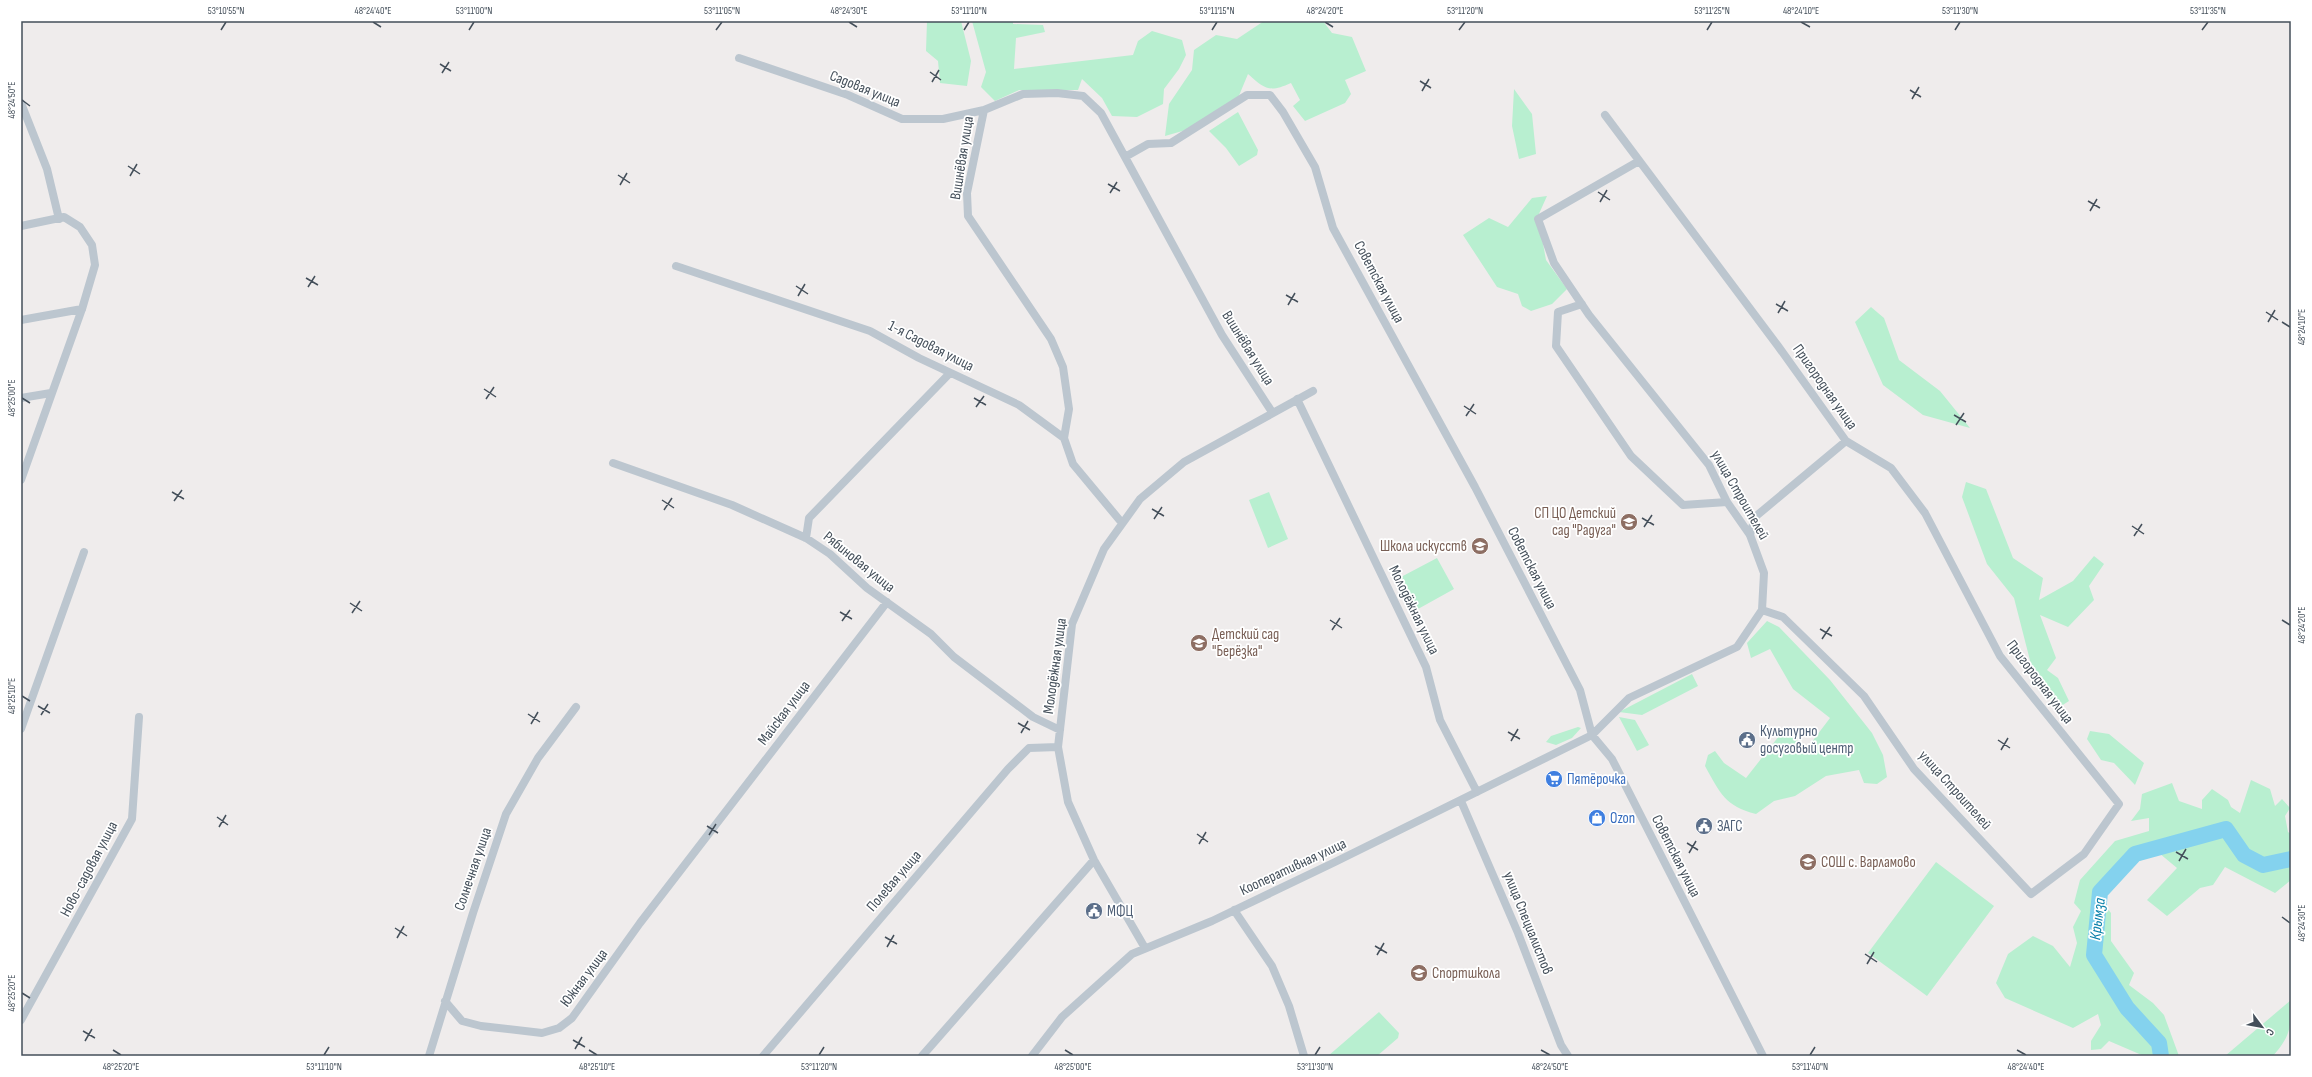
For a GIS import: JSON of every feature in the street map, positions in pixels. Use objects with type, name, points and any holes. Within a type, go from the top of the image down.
[{"type":"street","name":"Садовая улица","points":[[738,58],[848,95],[902,119],[943,118],[984,110]]},
{"type":"street","name":"Вишнёвая улица","points":[[1064,438],[1069,408],[1063,367],[1051,338],[968,216],[967,193],[984,110],[1023,94],[1057,93],[1083,96],[1101,113],[1222,335],[1272,412]]},
{"type":"street","name":"Советская улица","points":[[1125,157],[1148,144],[1171,143],[1247,95],[1270,96],[1283,112],[1315,167],[1333,228],[1475,487],[1580,690],[1592,735],[1612,760],[1763,1056]]},
{"type":"street","points":[[21,103],[23,112],[47,170],[59,219]]},
{"type":"street","name":"Пригородная улица","points":[[1605,116],[1778,346],[1846,441],[1891,468],[1925,513],[2000,656],[2119,804],[2084,854],[2032,894]]},
{"type":"street","name":"улица Строителей","points":[[1639,161],[1538,219],[1554,263],[1582,304],[1709,465],[1727,502],[1750,535],[1764,573],[1762,610],[1783,617],[1864,696],[1914,770],[2032,894]]},
{"type":"street","points":[[21,226],[64,217],[74,222],[80,227],[92,245],[95,265],[82,309],[24,465],[21,480]]},
{"type":"street","name":"1-я Садовая улица","points":[[676,266],[870,331],[950,373],[1019,405],[1064,438]]},
{"type":"street","points":[[1582,304],[1558,312],[1556,346],[1630,456],[1683,505],[1727,502]]},
{"type":"street","points":[[21,320],[82,309]]},
{"type":"street","points":[[806,538],[809,518],[950,373]]},
{"type":"street","name":"Молодёжная улица","points":[[1145,948],[1094,860],[1068,802],[1058,747],[1072,624],[1104,549],[1140,499],[1184,462],[1272,412],[1313,391]]},
{"type":"street","points":[[21,398],[51,393]]},
{"type":"street","name":"Молодёжная улица","points":[[1297,399],[1426,667],[1440,720],[1478,792]]},
{"type":"street","points":[[1064,438],[1073,464],[1122,523]]},
{"type":"street","points":[[1750,535],[1755,517],[1846,441]]},
{"type":"street","name":"Рябиновая улица","points":[[613,463],[732,505],[806,538],[830,554],[867,588],[931,634],[954,657],[1033,717],[1060,730]]},
{"type":"street","points":[[21,728],[84,552]]},
{"type":"street","name":"Майская улица","points":[[703,842],[886,602]]},
{"type":"street","name":"Кооперативная улица","points":[[1032,1056],[1062,1018],[1132,954],[1234,910],[1461,801],[1592,735],[1629,698],[1737,647],[1762,610]]},
{"type":"street","name":"Солнечная улица","points":[[429,1056],[445,1001],[506,814],[538,758],[576,707]]},
{"type":"street","name":"Ново-садовая улица","points":[[21,1020],[132,818],[140,717]]},
{"type":"street","name":"Полевая улица","points":[[763,1056],[1008,769],[1029,748],[1058,747]]},
{"type":"street","name":"улица Специалистов","points":[[1461,801],[1518,933],[1561,1045],[1568,1056]]},
{"type":"street","name":"Южная улица","points":[[445,1001],[462,1021],[482,1026],[542,1033],[559,1028],[572,1018],[596,988],[640,923],[703,842]]},
{"type":"street","points":[[922,1056],[1094,860]]},
{"type":"street","points":[[1234,910],[1272,966],[1289,1006],[1304,1056]]},
{"type":"green space","points":[[927,21],[961,21],[971,61],[967,86],[940,83],[938,61],[926,51]]},
{"type":"green space","points":[[972,21],[1013,21],[1013,24],[1043,25],[1045,32],[1016,38],[1014,69],[1133,55],[1138,41],[1152,31],[1182,40],[1186,55],[1179,69],[1164,89],[1163,104],[1137,117],[1112,116],[1102,98],[1082,79],[1078,90],[1019,90],[995,101],[981,87],[986,72]]},
{"type":"green space","points":[[1264,21],[1323,21],[1332,33],[1352,37],[1366,71],[1345,80],[1351,94],[1345,103],[1305,121],[1293,106],[1300,100],[1291,83],[1272,89],[1263,86],[1248,74],[1238,98],[1186,130],[1165,136],[1169,104],[1192,70],[1194,50],[1216,35],[1237,39]]},
{"type":"green space","points":[[1514,89],[1532,114],[1536,154],[1519,159],[1512,126]]},
{"type":"green space","points":[[1238,112],[1258,150],[1257,155],[1239,166],[1226,148],[1209,131]]},
{"type":"green space","points":[[1547,196],[1538,216],[1546,260],[1567,289],[1552,304],[1531,311],[1522,306],[1518,294],[1497,287],[1463,235],[1489,218],[1508,227],[1532,198]]},
{"type":"green space","points":[[1871,307],[1884,318],[1899,360],[1940,391],[1970,428],[1923,415],[1883,385],[1855,322]]},
{"type":"green space","points":[[1966,482],[1986,489],[2013,558],[2043,578],[2039,600],[2073,581],[2094,556],[2104,564],[2089,586],[2094,600],[2068,627],[2040,615],[2056,658],[2047,670],[2058,678],[2069,701],[2058,708],[2035,680],[2014,598],[1987,564],[1962,497]]},
{"type":"green space","points":[[1269,492],[1288,539],[1268,548],[1249,500]]},
{"type":"green space","points":[[1437,558],[1454,589],[1418,609],[1401,577]]},
{"type":"green space","points":[[1767,621],[1779,627],[1830,680],[1872,733],[1883,755],[1887,777],[1877,784],[1864,783],[1859,770],[1826,776],[1795,796],[1774,801],[1756,814],[1737,807],[1724,797],[1705,766],[1708,755],[1715,751],[1724,763],[1746,778],[1783,731],[1808,747],[1830,718],[1793,689],[1770,649],[1751,658],[1747,643]]},
{"type":"green space","points":[[1692,674],[1698,686],[1642,715],[1619,712]]},
{"type":"green space","points":[[1619,717],[1635,720],[1649,745],[1637,751]]},
{"type":"green space","points":[[1578,727],[1581,728],[1572,738],[1556,745],[1546,742],[1551,736]]},
{"type":"green space","points":[[2090,731],[2109,734],[2144,763],[2135,785],[2114,763],[2101,760],[2087,739]]},
{"type":"green space","points":[[2251,780],[2270,789],[2275,806],[2282,799],[2290,808],[2285,816],[2288,832],[2291,834],[2291,880],[2275,893],[2225,867],[2213,885],[2200,888],[2167,916],[2147,900],[2177,868],[2159,853],[2134,863],[2100,899],[2111,913],[2111,941],[2134,973],[2129,985],[2153,1003],[2164,1015],[2179,1056],[2144,1056],[2109,1041],[2101,1049],[2091,1050],[2091,1041],[2101,1025],[2098,1014],[2073,1028],[2005,998],[1996,983],[2008,954],[2033,936],[2053,946],[2070,967],[2077,943],[2073,927],[2081,911],[2074,903],[2080,880],[2115,841],[2149,831],[2149,818],[2131,821],[2140,809],[2142,794],[2172,783],[2179,801],[2202,809],[2202,800],[2212,789],[2228,800],[2231,807],[2240,813]]},
{"type":"green space","points":[[1936,862],[1994,906],[1927,996],[1868,953]]},
{"type":"green space","points":[[2291,1000],[2289,1031],[2279,1049],[2273,1056],[2225,1056]]},
{"type":"green space","points":[[1379,1012],[1399,1033],[1398,1038],[1377,1056],[1328,1056]]},
{"type":"waterway","name":"Крымза","points":[[2161,1056],[2159,1043],[2127,1008],[2094,955],[2100,892],[2135,854],[2226,829],[2244,855],[2263,865],[2291,859]]},
{"type":"place","name":"СП ЦО Детский сад \"Радуга\"","points":[[1629,522]]},
{"type":"place","name":"Школа искусств","points":[[1480,546]]},
{"type":"place","name":"Детский сад \"Берёзка\"","points":[[1199,643]]},
{"type":"place","name":"Культурно досуговый центр","points":[[1747,740]]},
{"type":"place","name":"Пятёрочка","points":[[1554,779]]},
{"type":"place","name":"Ozon","points":[[1597,818]]},
{"type":"place","name":"ЗАГС","points":[[1704,826]]},
{"type":"place","name":"СОШ с. Варламово","points":[[1808,862]]},
{"type":"place","name":"МФЦ","points":[[1094,911]]},
{"type":"place","name":"Спортшкола","points":[[1419,973]]}]
